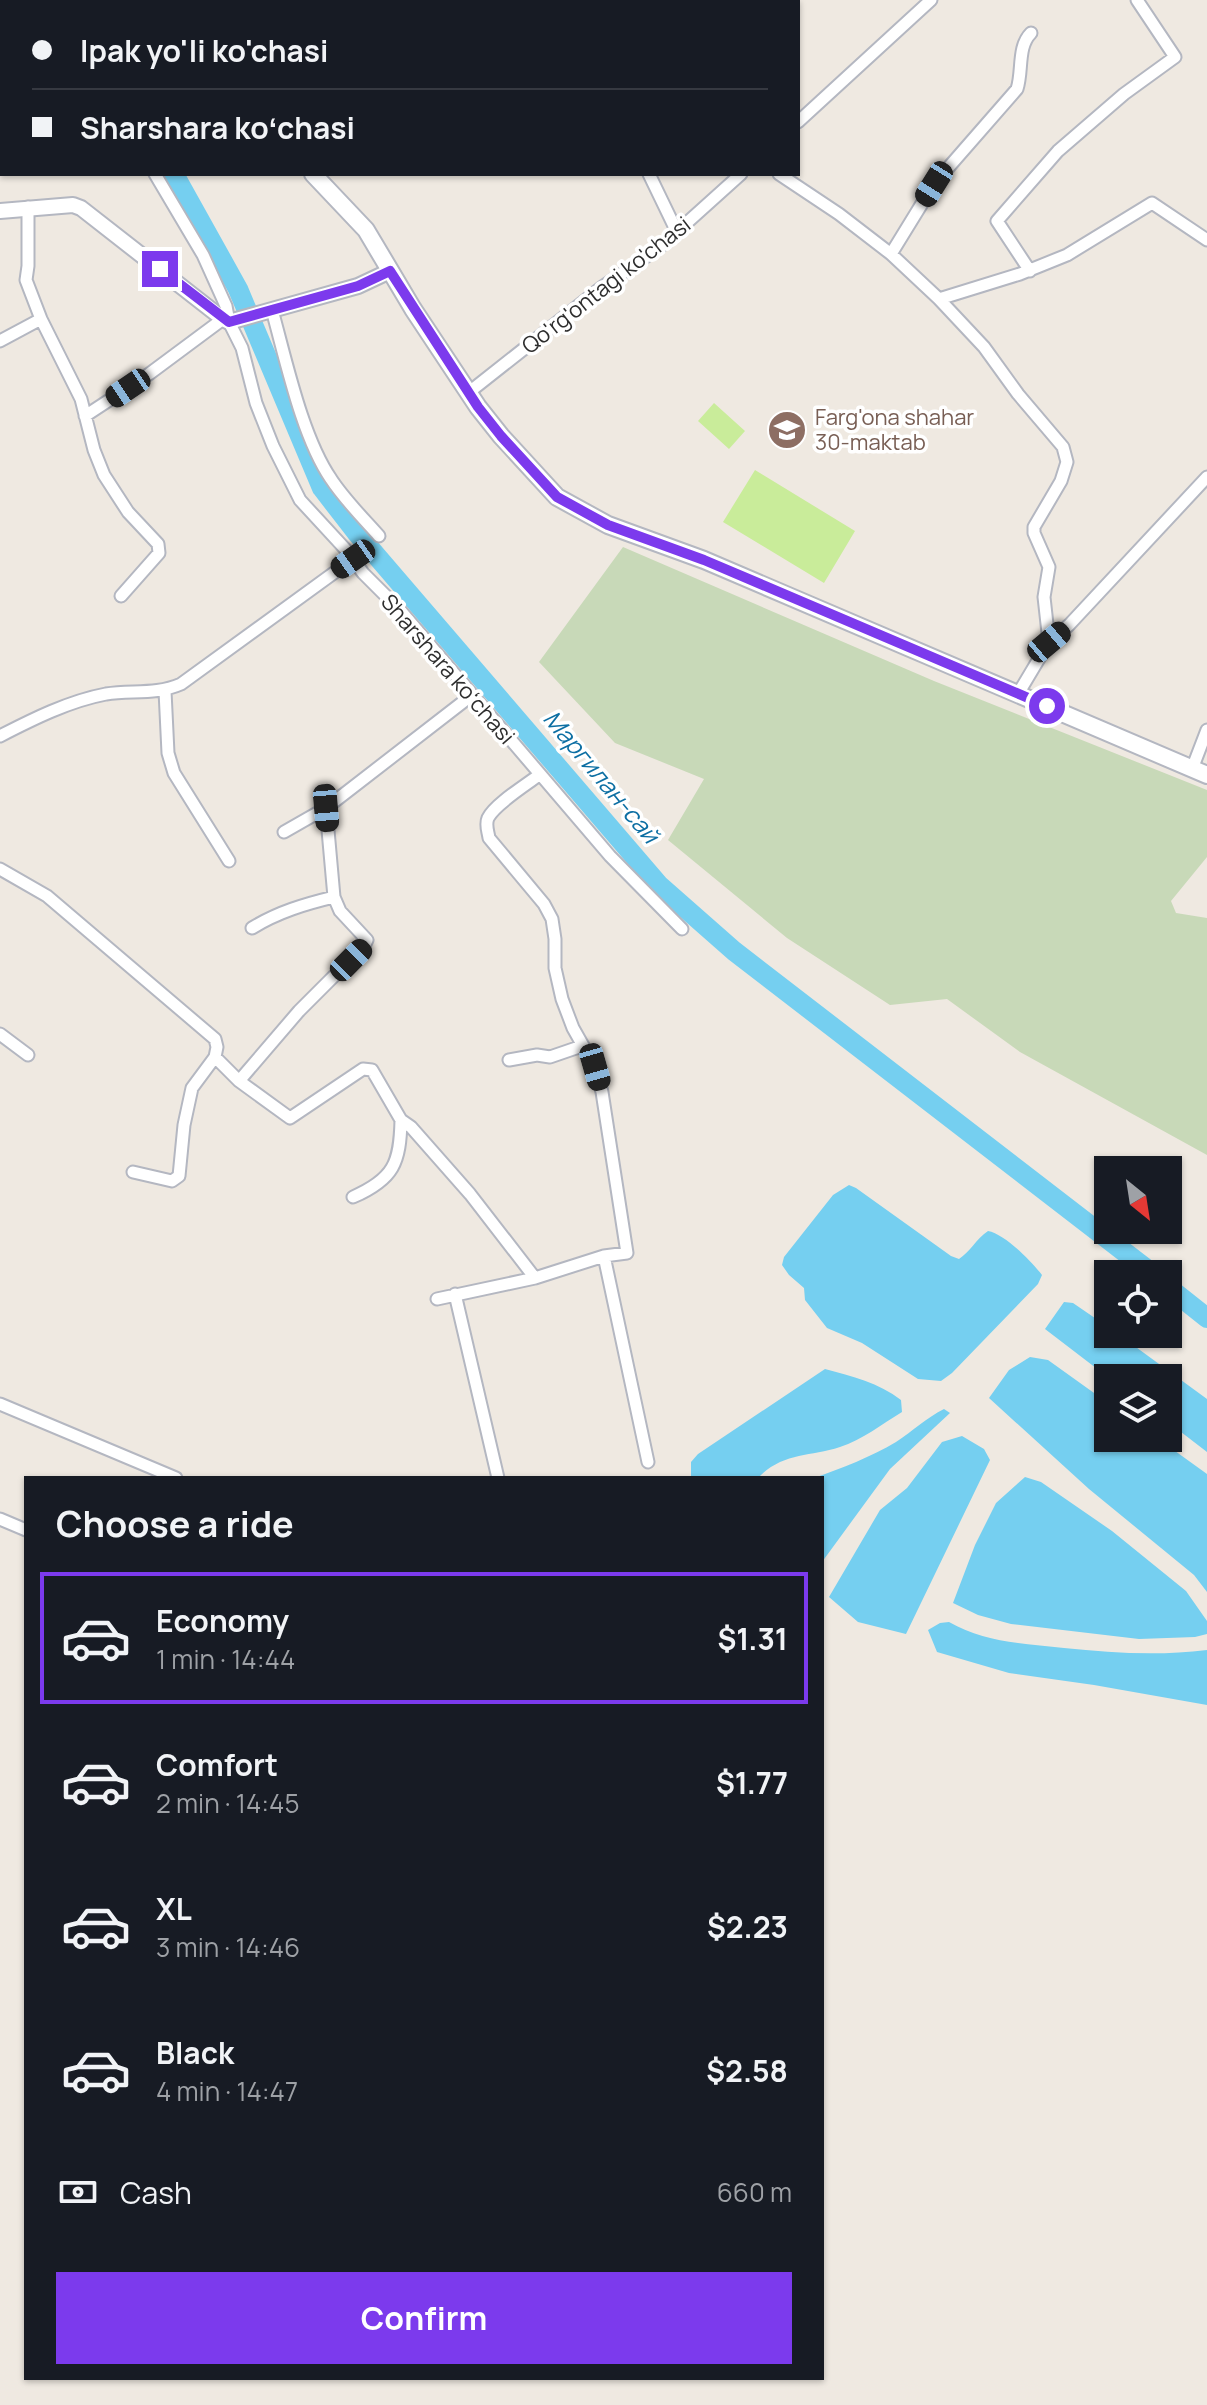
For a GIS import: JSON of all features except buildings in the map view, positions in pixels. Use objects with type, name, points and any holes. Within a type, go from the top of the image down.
[{"type":"main road","points":[[315,176],[366,230],[468,393],[501,436],[557,497],[608,525],[704,560],[1199,772]]},
{"type":"street","points":[[800,120],[931,0]]},
{"type":"street","points":[[1030,271],[997,221],[1058,151],[1124,94],[1175,57],[1137,0]]},
{"type":"street","points":[[891,254],[934,184],[1017,89],[1024,40],[1031,33]]},
{"type":"street","points":[[156,176],[203,255],[226,306],[228,321]]},
{"type":"street","points":[[650,176],[677,232]]},
{"type":"street","name":"Qo'rg'ontagi ko'chasi","points":[[468,393],[677,232],[739,176]]},
{"type":"street","points":[[782,176],[891,254],[939,299],[984,347],[1018,394],[1063,447],[1067,462],[1061,481],[1034,527],[1049,567],[1044,597],[1049,642]]},
{"type":"street","points":[[939,299],[1030,271],[1067,255],[1152,203],[1207,240]]},
{"type":"street","name":"Sharshara koʻchasi","points":[[0,211],[73,205],[81,208],[228,321],[242,348],[256,403],[273,446],[300,500],[363,573],[400,610],[610,856],[682,929]]},
{"type":"street","points":[[28,207],[26,280],[41,319],[81,399],[104,475],[128,512],[158,544],[159,553],[121,596]]},
{"type":"street","points":[[85,416],[228,321],[358,286],[390,271]]},
{"type":"street","points":[[272,310],[299,405],[321,461],[331,479],[379,536]]},
{"type":"street","points":[[0,341],[41,319]]},
{"type":"street","points":[[1018,694],[1049,642],[1069,625],[1207,477]]},
{"type":"street","points":[[0,736],[70,704],[107,694],[165,691],[181,684],[353,559]]},
{"type":"street","points":[[165,691],[168,753],[174,773],[229,861]]},
{"type":"street","points":[[284,832],[326,808],[472,695]]},
{"type":"street","points":[[1199,772],[1207,730]]},
{"type":"street","points":[[437,1299],[535,1278],[604,1256],[627,1253],[602,1092],[595,1067],[582,1046],[562,999],[555,968],[552,919],[544,904],[489,838],[486,827],[488,818],[495,810],[539,775]]},
{"type":"street","points":[[239,1081],[299,1011],[367,940],[340,911],[334,897],[326,808]]},
{"type":"street","points":[[0,869],[47,896],[215,1039],[215,1057],[192,1088],[184,1125],[179,1176],[172,1181],[133,1172]]},
{"type":"street","points":[[252,928],[270,916],[334,897]]},
{"type":"street","points":[[0,1034],[28,1055]]},
{"type":"street","points":[[509,1060],[537,1055],[550,1057],[582,1046]]},
{"type":"street","points":[[215,1057],[239,1081],[290,1118],[363,1069],[372,1070],[401,1120],[411,1127],[470,1194],[535,1278]]},
{"type":"street","points":[[353,1197],[374,1188],[394,1166],[400,1147],[401,1120]]},
{"type":"street","points":[[604,1256],[648,1462]]},
{"type":"street","points":[[455,1294],[498,1476]]},
{"type":"street","points":[[0,1404],[171,1476]]},
{"type":"street","points":[[0,1519],[24,1529]]},
{"type":"green space","points":[[714,403],[745,431],[729,449],[698,421]]},
{"type":"green space","points":[[755,470],[855,531],[824,583],[723,522]]},
{"type":"green space","points":[[623,547],[934,681],[1207,790],[1207,857],[1171,901],[1176,913],[1207,918],[1207,1155],[1020,1052],[947,999],[890,1005],[787,938],[668,840],[704,779],[615,743],[539,662]]},
{"type":"water","points":[[849,1185],[951,1256],[959,1259],[988,1231],[1010,1243],[1042,1275],[1038,1284],[941,1381],[918,1379],[862,1343],[827,1328],[805,1300],[804,1288],[782,1265],[784,1257],[833,1195]]},
{"type":"water","points":[[1064,1302],[1073,1303],[1094,1317],[1094,1348],[1137,1348],[1159,1364],[1094,1364],[1094,1367],[1045,1329]]},
{"type":"water","points":[[1030,1357],[1048,1360],[1094,1393],[1094,1452],[1176,1452],[1207,1474],[1207,1592],[1194,1575],[1089,1489],[989,1398],[1009,1370]]},
{"type":"water","points":[[825,1369],[855,1377],[901,1400],[902,1412],[864,1436],[829,1450],[787,1459],[760,1476],[691,1476],[691,1462],[698,1454]]},
{"type":"water","points":[[1182,1381],[1207,1399],[1207,1452],[1182,1433]]},
{"type":"water","points":[[944,1409],[950,1413],[890,1469],[824,1559],[824,1476],[819,1476],[886,1447]]},
{"type":"water","points":[[962,1436],[984,1449],[990,1460],[906,1634],[858,1622],[829,1597],[880,1510],[907,1488],[942,1442]]},
{"type":"water","points":[[1025,1477],[1041,1482],[1112,1531],[1186,1591],[1207,1621],[1207,1634],[1139,1639],[1011,1624],[978,1615],[953,1603],[975,1545],[996,1503]]},
{"type":"water","points":[[949,1622],[990,1638],[1034,1645],[1136,1653],[1207,1650],[1207,1705],[1009,1673],[937,1652],[928,1630]]},
{"type":"waterway","name":"Маргилан-сай","points":[[175,176],[238,289],[322,488],[356,532],[659,885],[734,951],[1135,1260]]},
{"type":"waterway","name":"Маргилан-сай","points":[[1182,1298],[1207,1318]]},
{"type":"place","name":"Farg'ona shahar 30-maktab","points":[[787,430]]},
{"type":"route","points":[[160,269],[229,322],[358,286],[390,271],[478,407],[557,497],[608,525],[704,560],[1047,706]]}]
